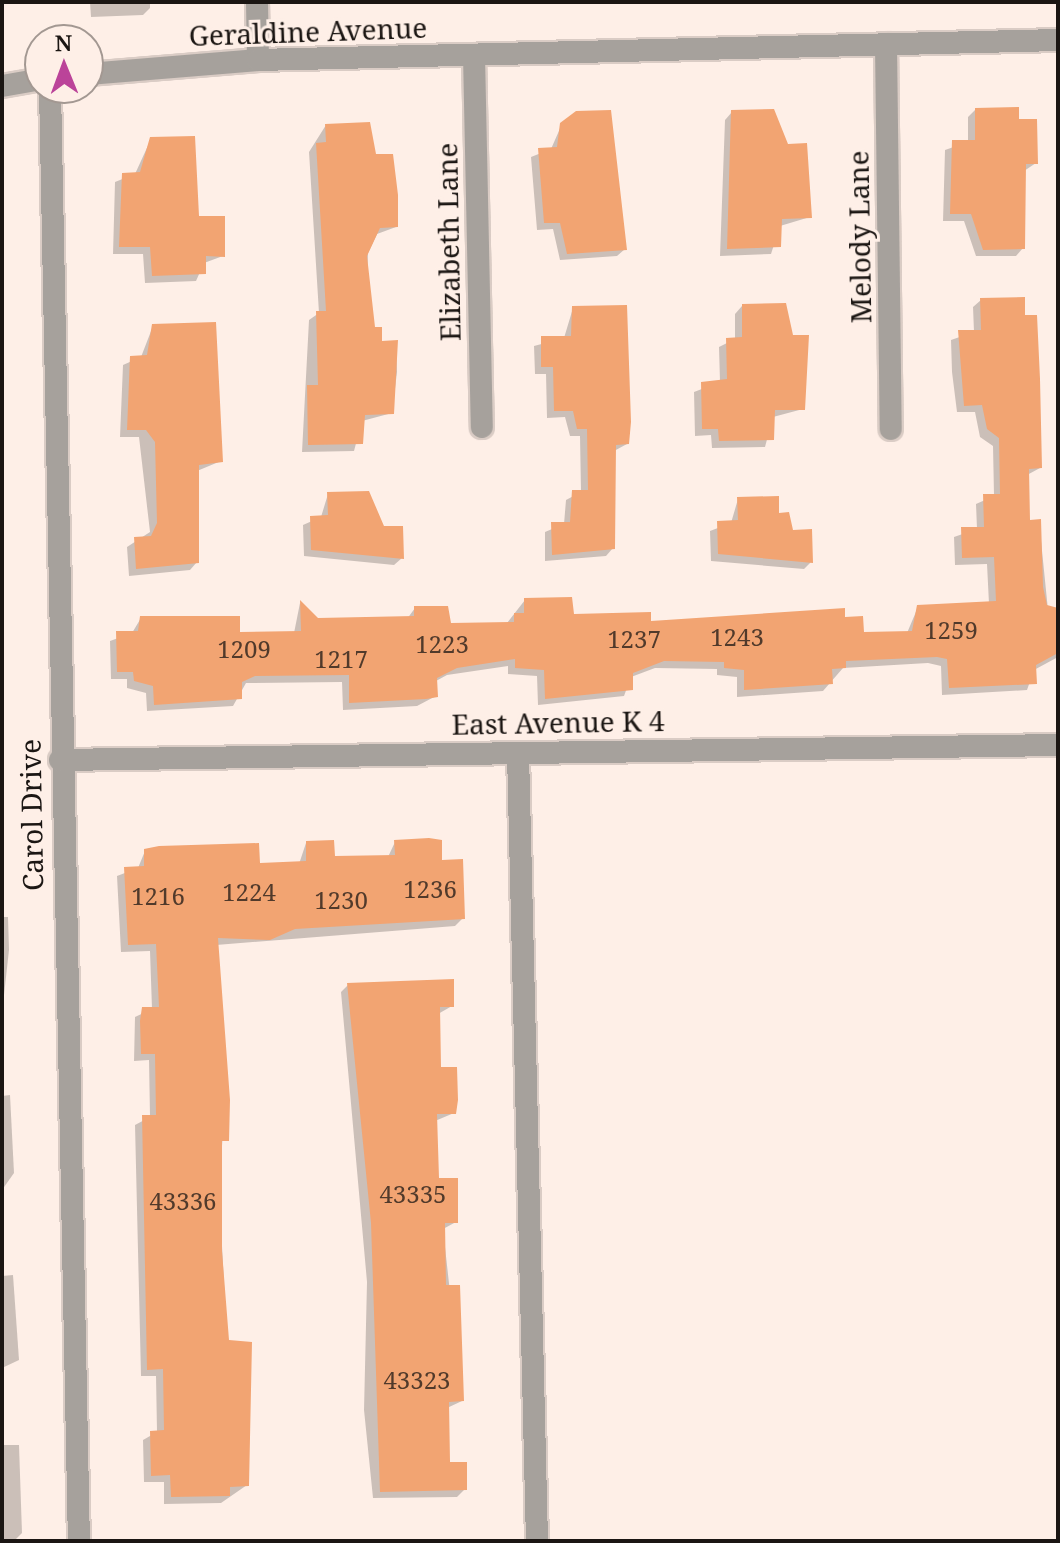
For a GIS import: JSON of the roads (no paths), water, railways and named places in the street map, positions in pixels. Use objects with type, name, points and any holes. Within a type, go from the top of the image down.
[{"type":"street","points":[[257,2],[258,60]]},
{"type":"street","name":"Geraldine Avenue","points":[[104,73],[258,60],[1058,40]]},
{"type":"street","name":"Melody Lane","points":[[886,44],[891,429]]},
{"type":"street","name":"Elizabeth Lane","points":[[474,55],[482,427]]},
{"type":"street","points":[[2,86],[24,82]]},
{"type":"street","name":"Carol Drive","points":[[50,104],[60,760],[79,1541]]},
{"type":"street","name":"East Avenue K 4","points":[[60,760],[1058,745]]},
{"type":"street","points":[[518,753],[537,1541]]}]
